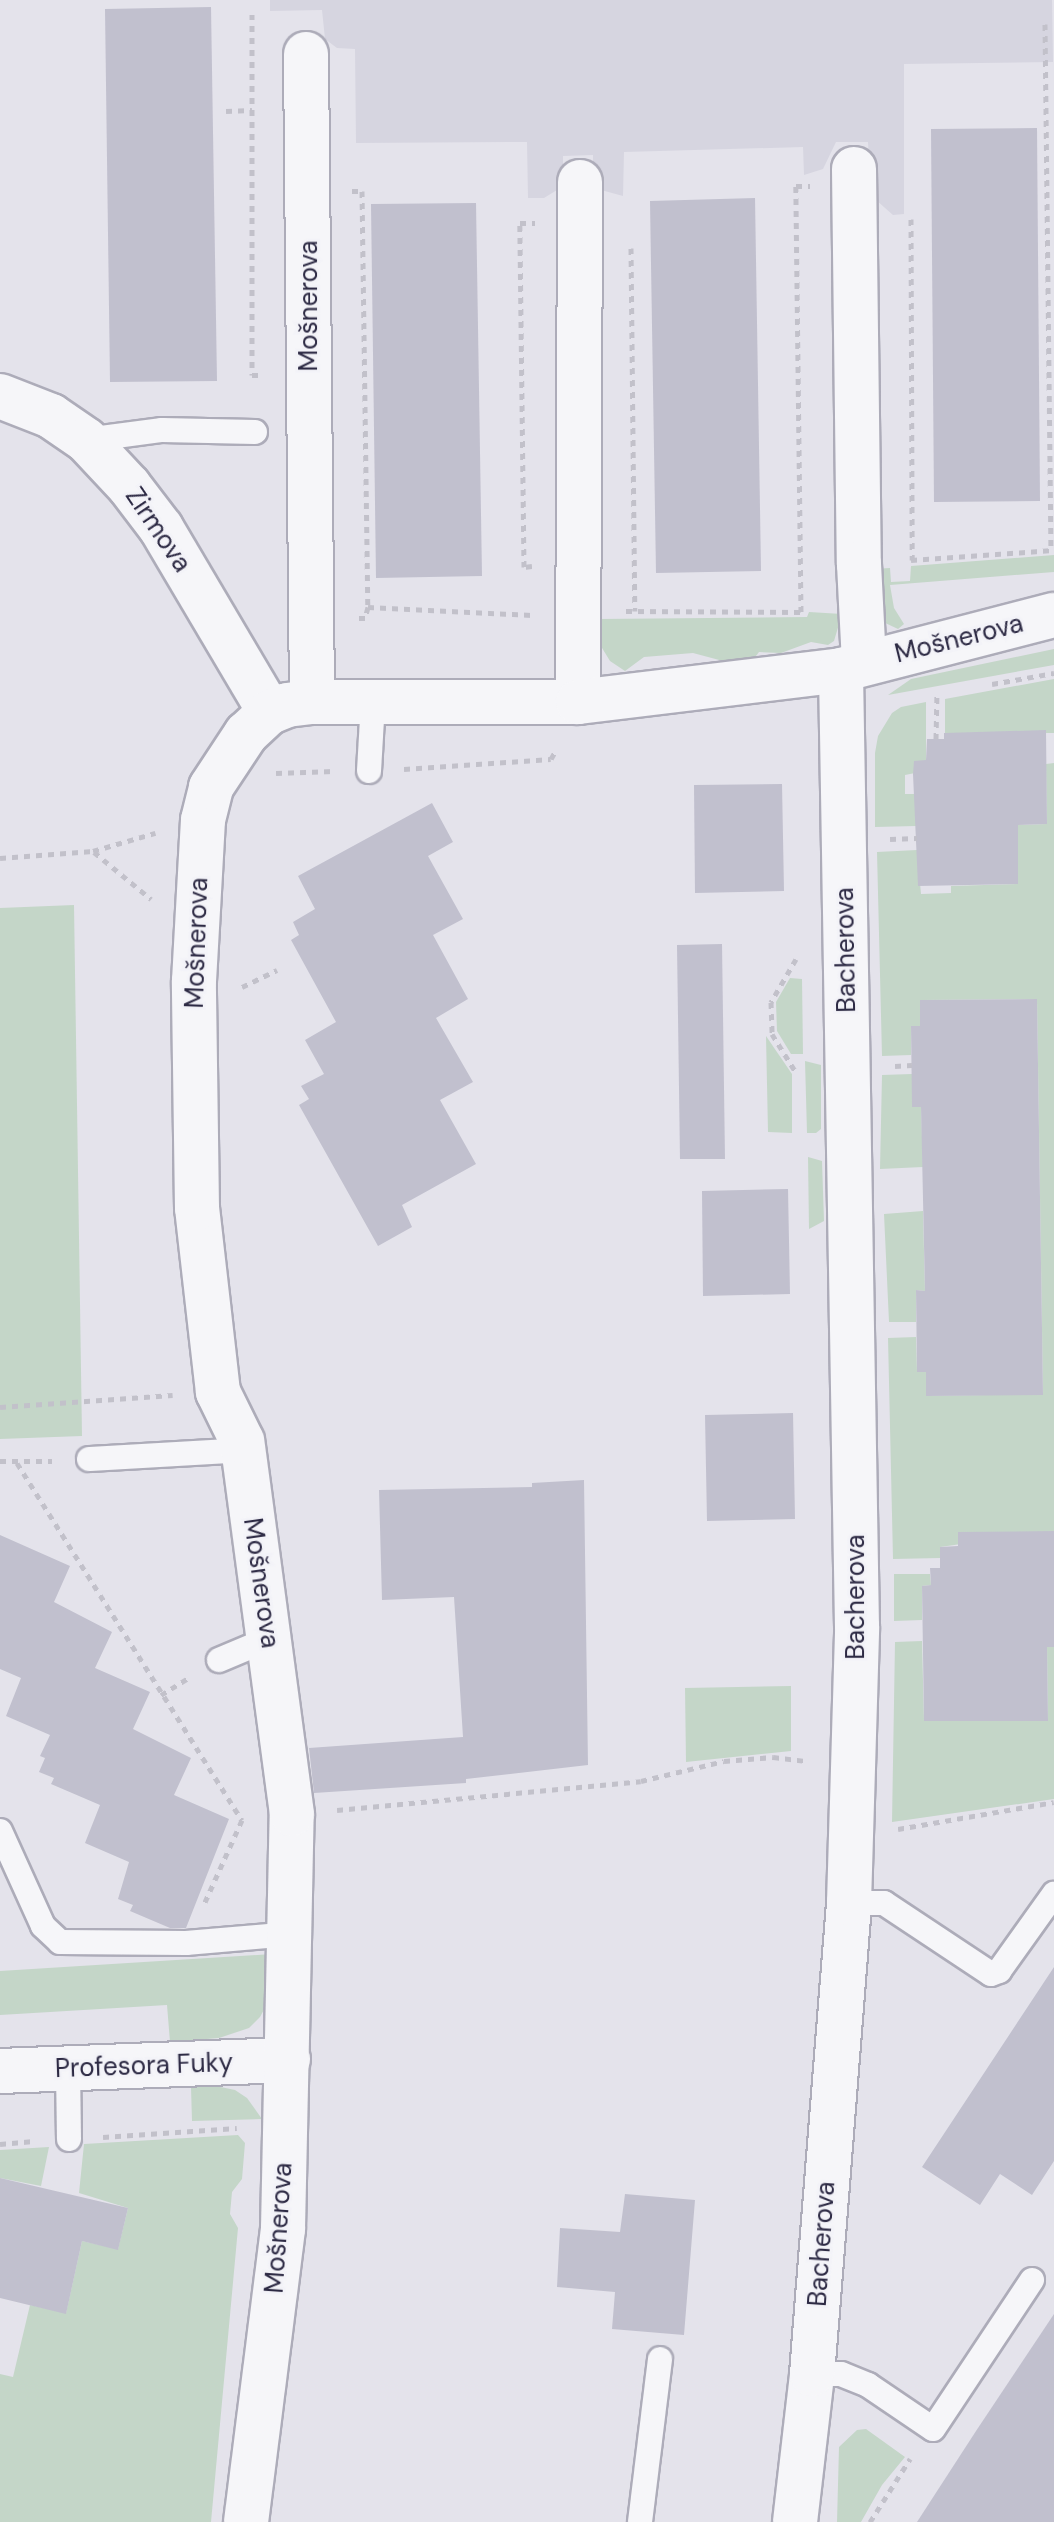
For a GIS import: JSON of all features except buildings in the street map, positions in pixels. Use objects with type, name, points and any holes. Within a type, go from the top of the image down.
[{"type":"street","name":"Mošnerova","points":[[306,54],[312,702]]},
{"type":"street","name":"Mošnerova","points":[[853,667],[859,564],[855,176]]},
{"type":"street","points":[[578,702],[580,182]]},
{"type":"street","name":"Zirmova","points":[[0,396],[51,416],[86,440],[129,486],[161,528],[270,712]]},
{"type":"street","name":"Mošnerova","points":[[246,2522],[283,2229],[292,1814],[243,1450],[218,1392],[197,1208],[194,998],[203,820],[211,787],[225,762],[270,712],[287,705],[312,702],[578,702],[853,667],[1054,615]]},
{"type":"street","name":"Bacherova","points":[[795,2522],[812,2374],[849,1903],[857,1627],[853,667]]},
{"type":"street","name":"Profesora Fuky","points":[[0,2071],[288,2060]]},
{"type":"lane","points":[[86,440],[162,430],[255,432]]},
{"type":"lane","points":[[369,771],[373,702]]},
{"type":"lane","points":[[89,1459],[243,1450]]},
{"type":"lane","points":[[219,1660],[269,1639]]},
{"type":"lane","points":[[0,1831],[43,1926],[60,1942],[186,1943],[290,1934]]},
{"type":"lane","points":[[849,1903],[884,1903],[991,1974],[999,1971],[1054,1894]]},
{"type":"lane","points":[[68,2068],[69,2139]]},
{"type":"lane","points":[[812,2374],[841,2374],[868,2385],[933,2429],[1032,2280]]},
{"type":"lane","points":[[640,2522],[660,2359]]},
{"type":"path","points":[[252,14],[252,189]]},
{"type":"path","points":[[911,219],[912,560],[1052,551],[1045,24]]},
{"type":"path","points":[[226,111],[252,110]]},
{"type":"path","points":[[631,236],[635,611],[801,612],[796,186],[855,176]]},
{"type":"path","points":[[362,191],[368,607],[528,615],[529,603]]},
{"type":"path","points":[[520,223],[524,567],[532,566],[531,578]]},
{"type":"path","points":[[981,686],[1054,673]]},
{"type":"path","points":[[922,695],[951,690]]},
{"type":"path","points":[[936,739],[937,693]]},
{"type":"path","points":[[271,774],[295,770],[369,771],[551,759],[578,702]]},
{"type":"path","points":[[0,858],[93,851],[203,820]]},
{"type":"path","points":[[93,851],[197,939]]},
{"type":"path","points":[[796,944],[796,960],[771,1002],[772,1034],[797,1070],[797,1085]]},
{"type":"path","points":[[239,973],[241,988],[277,970]]},
{"type":"path","points":[[0,1407],[218,1392]]},
{"type":"path","points":[[0,1461],[17,1463],[242,1820],[186,1943]]},
{"type":"path","points":[[292,1814],[641,1781],[724,1761],[752,1758],[773,1757],[819,1764]]},
{"type":"path","points":[[885,1831],[1054,1802]]},
{"type":"path","points":[[69,2139],[248,2128]]},
{"type":"path","points":[[870,2522],[913,2453]]},
{"type":"shaded area","points":[[270,0],[1052,0],[1053,62],[904,64],[904,214],[893,215],[876,200],[870,179],[868,142],[836,142],[823,169],[804,175],[803,147],[624,152],[623,196],[601,190],[593,178],[593,155],[563,156],[563,176],[557,190],[544,198],[528,198],[527,142],[356,143],[355,49],[337,48],[325,39],[322,10],[270,11]]},
{"type":"green space","points":[[1054,555],[1054,572],[890,585],[894,608],[904,624],[898,629],[881,621],[872,569],[890,568],[891,582],[910,581],[911,566]]},
{"type":"green space","points":[[809,612],[842,614],[834,641],[828,645],[811,642],[781,653],[759,652],[753,660],[735,664],[734,660],[723,661],[693,653],[644,657],[625,671],[610,661],[599,643],[599,619],[807,617]]},
{"type":"green space","points":[[1054,649],[1054,665],[888,695],[911,679]]},
{"type":"green space","points":[[1054,679],[1054,733],[945,733],[945,699]]},
{"type":"green space","points":[[926,702],[926,760],[915,773],[905,775],[905,794],[916,794],[916,826],[875,827],[875,753],[878,736],[892,713],[901,707]]},
{"type":"green space","points":[[1054,763],[1054,1531],[940,1547],[940,1558],[893,1559],[888,1338],[916,1337],[917,1371],[926,1372],[927,1396],[1043,1394],[1037,999],[920,1000],[920,1026],[911,1026],[911,1055],[882,1056],[877,852],[917,850],[921,894],[951,893],[951,886],[1018,884],[1018,825],[1047,824],[1046,764]]},
{"type":"green space","points":[[74,905],[82,1436],[0,1439],[0,908]]},
{"type":"green space","points":[[790,978],[802,979],[803,1054],[791,1054],[777,1031],[776,1002]]},
{"type":"green space","points":[[766,1036],[792,1074],[792,1133],[768,1132]]},
{"type":"green space","points":[[805,1061],[821,1065],[821,1129],[816,1133],[807,1133]]},
{"type":"green space","points":[[912,1074],[912,1107],[921,1107],[923,1167],[880,1169],[882,1075]]},
{"type":"green space","points":[[808,1157],[822,1161],[824,1221],[809,1229]]},
{"type":"green space","points":[[923,1211],[925,1291],[916,1290],[916,1322],[889,1322],[884,1214]]},
{"type":"green space","points":[[894,1574],[930,1574],[931,1585],[922,1586],[922,1620],[894,1621]]},
{"type":"green space","points":[[922,1641],[924,1721],[1048,1721],[1047,1647],[1054,1647],[1054,1799],[892,1822],[895,1642]]},
{"type":"green space","points":[[791,1686],[791,1751],[686,1762],[685,1688]]},
{"type":"green space","points":[[272,1954],[267,2004],[260,2017],[249,2028],[219,2038],[170,2042],[167,2005],[0,2015],[0,1971]]},
{"type":"green space","points":[[206,2084],[235,2090],[247,2098],[262,2119],[192,2121],[191,2087]]},
{"type":"green space","points":[[238,2135],[245,2143],[242,2179],[232,2192],[230,2214],[238,2228],[211,2522],[0,2522],[0,2374],[13,2377],[30,2305],[66,2313],[82,2241],[118,2249],[128,2208],[79,2193],[84,2144]]},
{"type":"green space","points":[[49,2147],[41,2186],[0,2178],[0,2150]]},
{"type":"green space","points":[[866,2429],[905,2457],[882,2485],[861,2522],[837,2522],[839,2447],[857,2430]]}]
